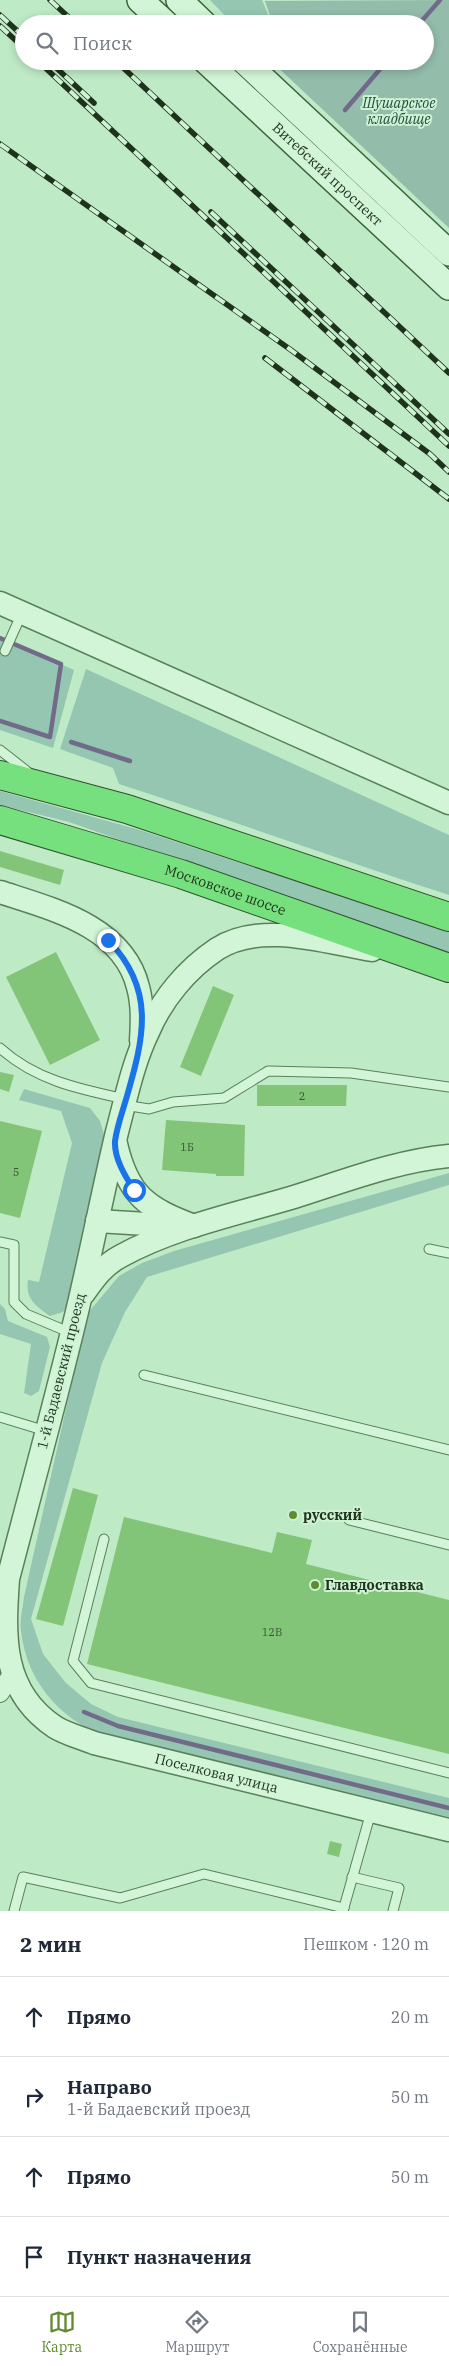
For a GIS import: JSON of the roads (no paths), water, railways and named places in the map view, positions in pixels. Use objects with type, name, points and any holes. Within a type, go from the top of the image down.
[{"type":"highway","points":[[0,775],[127,809],[449,917]]},
{"type":"highway","name":"Московское шоссе","points":[[0,820],[43,831],[181,874],[449,968]]},
{"type":"main road","points":[[140,0],[156,15]]},
{"type":"main road","points":[[179,0],[195,15]]},
{"type":"main road","name":"Витебский проспект","points":[[216,70],[449,287]]},
{"type":"main road","name":"Витебский проспект","points":[[254,70],[449,253]]},
{"type":"street","points":[[0,603],[449,802]]},
{"type":"street","points":[[0,892],[75,918],[108,940],[122,954],[131,969],[138,988],[142,1017],[141,1047]]},
{"type":"street","points":[[141,1047],[161,1007],[179,984],[218,948],[239,940],[269,933],[420,958]]},
{"type":"street","name":"1-й Бадаевский проезд","points":[[12,1674],[5,1623],[8,1579],[80,1300],[96,1221],[125,1102],[141,1047]]},
{"type":"street","points":[[115,1142],[122,1170],[134,1190],[160,1213],[194,1226]]},
{"type":"street","points":[[80,1300],[99,1271],[120,1256],[194,1226],[390,1167],[449,1156]]},
{"type":"street","points":[[96,1221],[152,1226],[194,1226]]},
{"type":"street","points":[[0,1693],[12,1674]]},
{"type":"street","name":"Поселковая улица","points":[[12,1674],[20,1693],[34,1711],[57,1728],[94,1743],[449,1830]]},
{"type":"lane","points":[[5,650],[22,613]]},
{"type":"lane","points":[[0,750],[46,786]]},
{"type":"lane","points":[[0,1048],[16,1062],[40,1076],[149,1109],[173,1102],[224,1098],[268,1071],[351,1073],[449,1087]]},
{"type":"lane","points":[[0,1242],[14,1245],[14,1302],[26,1314],[71,1334]]},
{"type":"lane","points":[[429,1249],[449,1253]]},
{"type":"lane","points":[[144,1375],[449,1450]]},
{"type":"lane","points":[[0,1417],[46,1431]]},
{"type":"lane","points":[[349,1520],[449,1545]]},
{"type":"lane","points":[[104,1538],[73,1662],[91,1683],[449,1773]]},
{"type":"lane","points":[[14,1911],[23,1877],[120,1898],[204,1874],[343,1909],[371,1812]]},
{"type":"lane","points":[[352,1876],[399,1888],[393,1911]]},
{"type":"waterway","points":[[427,15],[440,0]]},
{"type":"waterway","points":[[345,110],[379,70]]},
{"type":"waterway","points":[[0,638],[61,664],[50,737],[0,721]]},
{"type":"waterway","points":[[71,742],[130,761]]},
{"type":"waterway","points":[[84,1712],[118,1726],[449,1808]]},
{"type":"railway","points":[[50,0],[66,15]]},
{"type":"railway","points":[[0,15],[15,29]]},
{"type":"railway","points":[[0,26],[15,40]]},
{"type":"railway","points":[[48,70],[449,446]]},
{"type":"railway","points":[[59,70],[94,103]]},
{"type":"railway","points":[[126,70],[449,373]]},
{"type":"railway","points":[[0,144],[291,350],[430,454],[449,472]]},
{"type":"railway","points":[[211,212],[449,434]]},
{"type":"railway","points":[[265,358],[449,499]]},
{"type":"place","name":"русский","points":[[293,1515]]},
{"type":"place","name":"Главдоставка","points":[[315,1585]]},
{"type":"park label","name":"Шушарское кладбище","points":[[399,112]]}]
